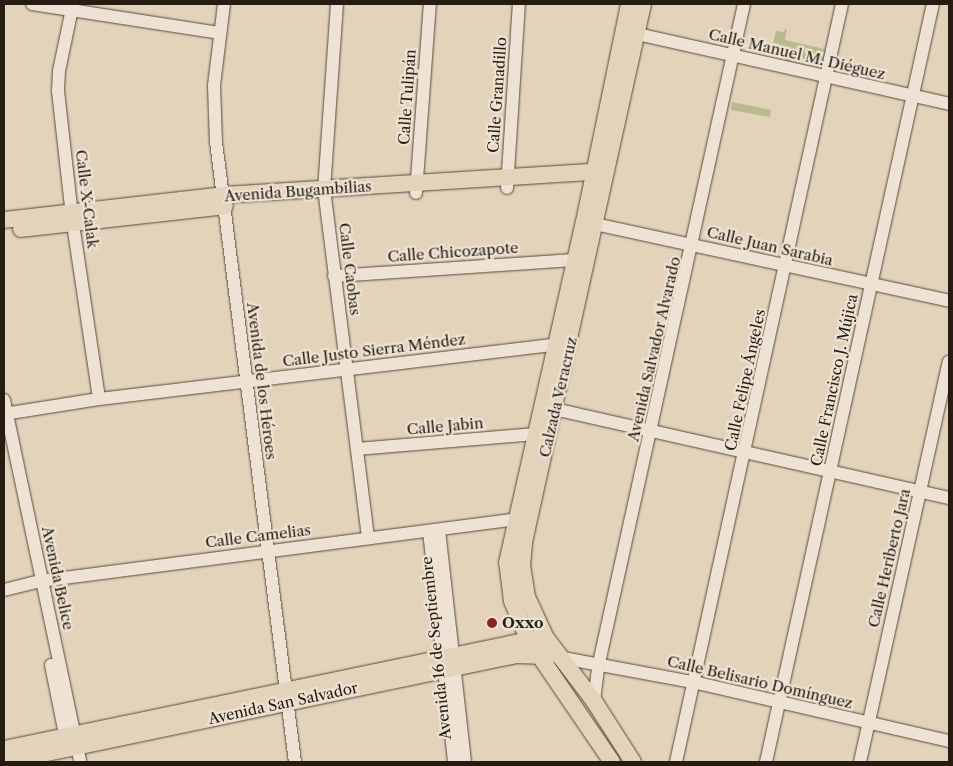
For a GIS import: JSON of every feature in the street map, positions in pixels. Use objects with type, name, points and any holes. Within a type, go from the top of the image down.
[{"type":"main road","name":"Calzada Veracruz","points":[[629,4],[592,177],[590,222],[575,260],[554,409],[524,542],[522,566],[527,597],[546,638],[563,658],[594,702],[633,762]]},
{"type":"main road","name":"Calzada Veracruz","points":[[612,762],[528,639],[517,613],[508,582],[507,563],[535,434],[564,344],[590,222],[643,4]]},
{"type":"main road","name":"Avenida Bugambilias","points":[[4,231],[72,218],[224,200],[592,177]]},
{"type":"main road","name":"Avenida Bugambilias","points":[[4,220],[72,218]]},
{"type":"main road","points":[[501,645],[513,633],[517,613]]},
{"type":"main road","name":"Avenida San Salvador","points":[[448,663],[501,645],[528,639],[546,638]]},
{"type":"main road","name":"Avenida San Salvador","points":[[4,762],[73,748],[288,696],[448,663],[516,655],[540,654],[563,658]]},
{"type":"main road","name":"Avenida San Salvador","points":[[4,749],[73,748]]},
{"type":"street","points":[[32,4],[72,7],[219,33]]},
{"type":"street","name":"Avenida de los Héroes","points":[[224,4],[219,33],[214,95],[216,142],[245,382],[288,696],[295,762]]},
{"type":"street","name":"Calle Caobas","points":[[337,4],[324,193],[368,538]]},
{"type":"street","name":"Calle Tulipán","points":[[416,188],[430,4]]},
{"type":"street","name":"Calle Granadillo","points":[[507,183],[519,4]]},
{"type":"street","name":"Avenida Salvador Alvarado","points":[[594,702],[599,663],[694,245],[744,4]]},
{"type":"street","name":"Calle Felipe Ángeles","points":[[676,762],[746,451],[842,4]]},
{"type":"street","name":"Calle Francisco J. Mújica","points":[[766,762],[832,470],[933,4]]},
{"type":"street","name":"Calle X-Calak","points":[[72,7],[58,91],[72,218],[99,399]]},
{"type":"street","name":"Calle Manuel M. Diéguez","points":[[637,34],[826,78],[949,104]]},
{"type":"street","name":"Calle Juan Sarabia","points":[[590,222],[786,268],[949,301]]},
{"type":"street","name":"Calle Chicozapote","points":[[334,276],[575,260]]},
{"type":"street","name":"Calle Justo Sierra Méndez","points":[[5,414],[99,399],[564,344]]},
{"type":"street","name":"Calle Heriberto Jara","points":[[860,762],[949,362]]},
{"type":"street","name":"Avenida Belice","points":[[4,400],[5,414],[38,583],[73,748]]},
{"type":"street","points":[[554,409],[832,470],[949,498]]},
{"type":"street","name":"Calle Jabin","points":[[357,450],[535,434]]},
{"type":"street","name":"Avenida Belice","points":[[4,435],[38,583]]},
{"type":"street","name":"Calle Camelias","points":[[4,590],[38,583],[517,519]]},
{"type":"street","name":"Avenida 16 de Septiembre","points":[[434,530],[448,663],[454,762]]},
{"type":"street","name":"Calle Belisario Domínguez","points":[[563,658],[599,663],[693,682],[868,724],[949,741]]},
{"type":"street","name":"Avenida 16 de Septiembre","points":[[448,663],[465,762]]},
{"type":"green space","points":[[787,29],[785,40],[829,50],[825,71],[784,62],[786,54],[777,52],[779,44],[773,43],[776,31],[784,32]]},
{"type":"green space","points":[[732,102],[771,110],[770,117],[731,110]]},
{"type":"place","name":"Oxxo","points":[[492,623]]}]
